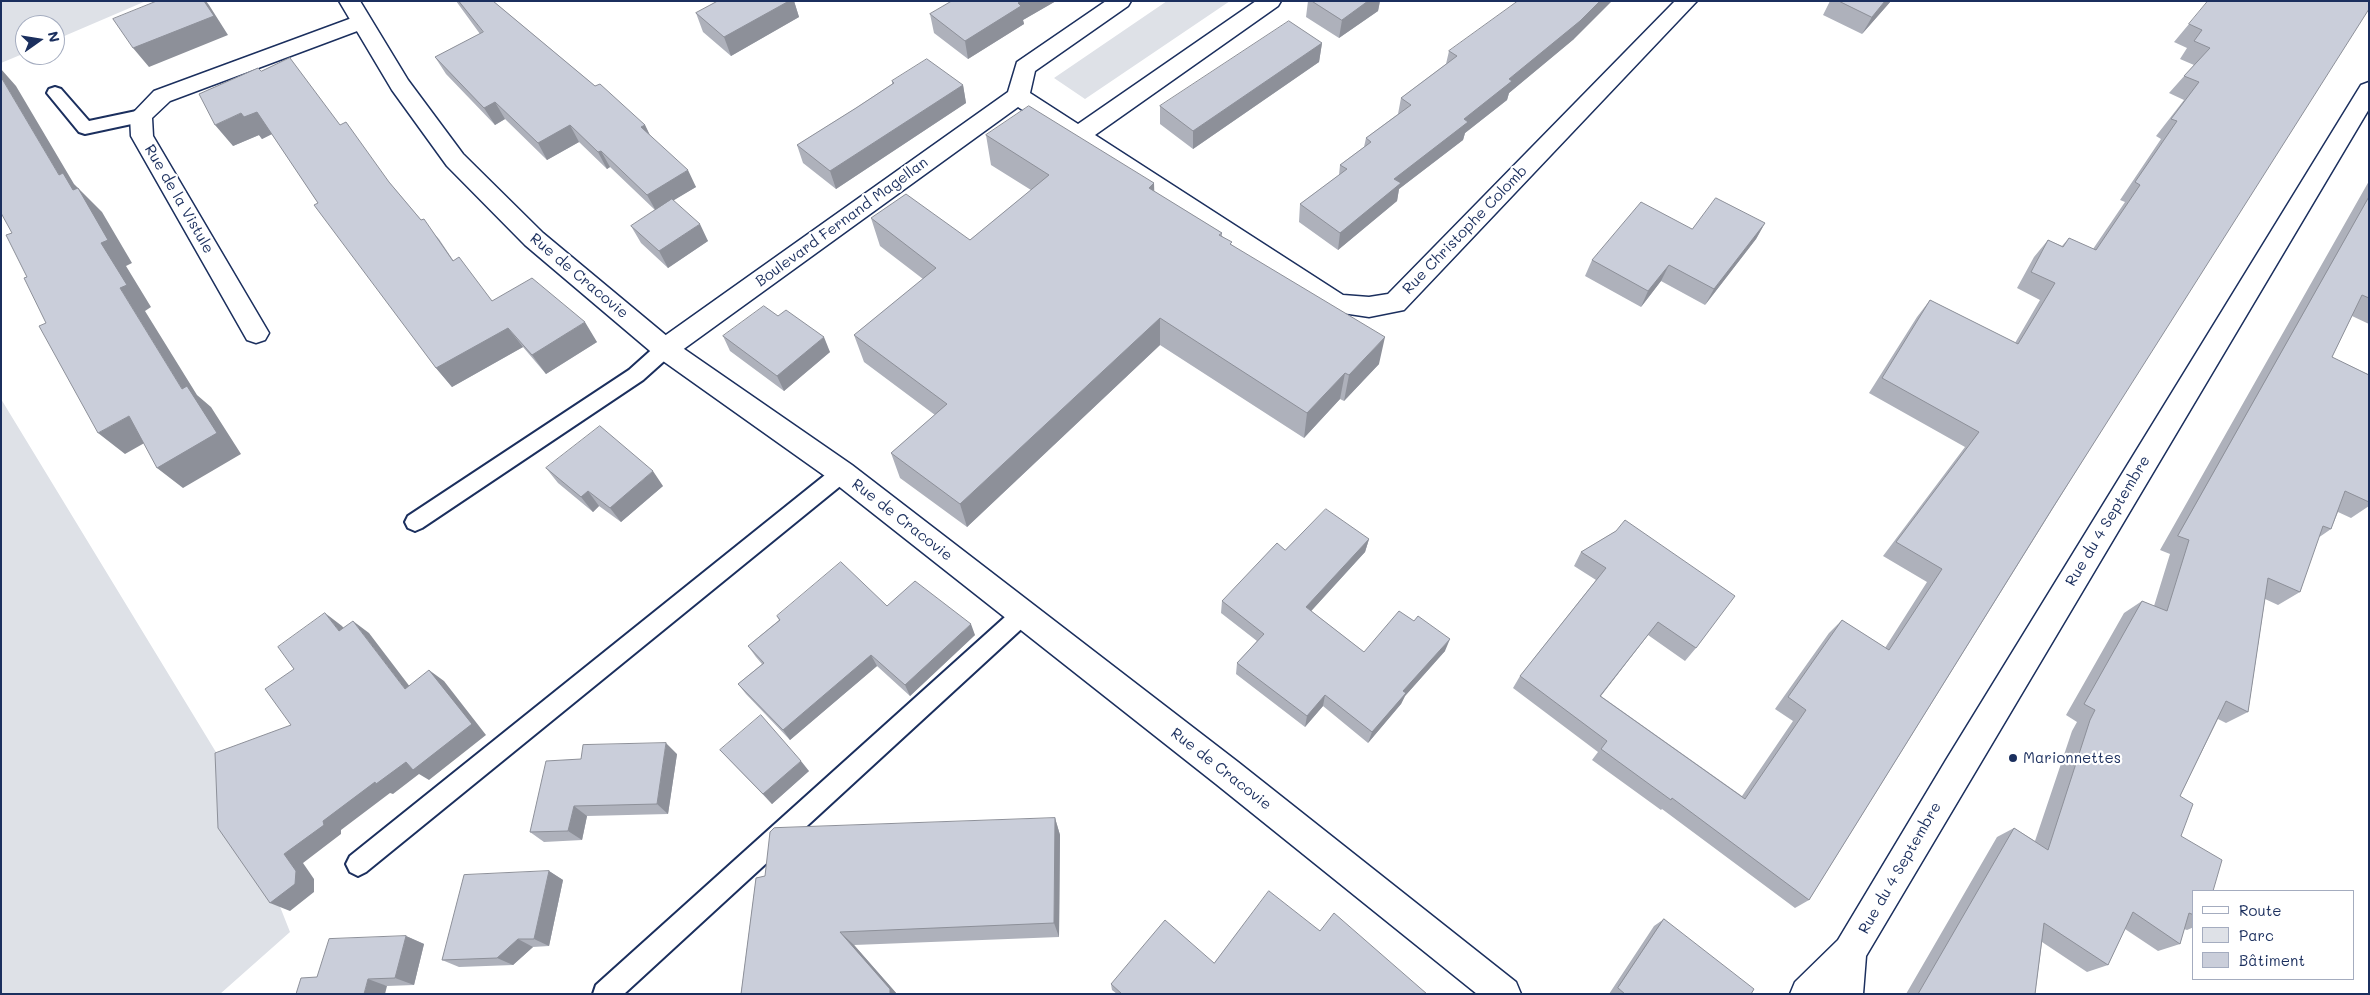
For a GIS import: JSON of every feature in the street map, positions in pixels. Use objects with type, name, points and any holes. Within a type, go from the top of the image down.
[{"type":"street","points":[[1121,1],[1025,67],[1018,96],[1078,135],[1271,1]]},
{"type":"street","name":"Rue Christophe Colomb","points":[[1078,135],[1338,304],[1369,307],[1396,302],[1687,1]]},
{"type":"street","points":[[141,116],[162,96],[355,12]]},
{"type":"street","name":"Rue de Cracovie","points":[[355,12],[400,86],[456,160],[534,239],[665,349],[842,473],[1227,773],[1504,994]]},
{"type":"street","name":"Rue du 4 Septembre","points":[[1807,994],[1850,952],[1956,771],[2369,90]]},
{"type":"street","name":"Boulevard Fernand Magellan","points":[[665,349],[1018,96]]},
{"type":"street","name":"Rue de la Vistule","points":[[141,116],[142,136],[256,333]]},
{"type":"street","name":"Rue du 4 Septembre","points":[[1846,994],[1850,952]]},
{"type":"lane","points":[[55,93],[86,128],[141,116]]},
{"type":"lane","points":[[415,522],[636,375],[665,349]]},
{"type":"lane","points":[[358,864],[842,473]]},
{"type":"lane","points":[[605,994],[1022,615]]},
{"type":"green space","points":[[1,1],[146,1],[65,36],[65,15],[15,15],[15,57],[1,63]]},
{"type":"green space","points":[[1167,1],[1230,1],[1085,99],[1054,78]]},
{"type":"green space","points":[[1,399],[225,767],[290,932],[220,994],[1,994]]},
{"type":"building","points":[[157,1],[204,1],[214,16],[133,48],[113,19]]},
{"type":"building","points":[[459,1],[493,1],[595,86],[600,84],[645,125],[641,127],[688,170],[647,195],[601,151],[598,152],[570,125],[538,143],[495,102],[484,108],[435,57],[483,32]]},
{"type":"building","points":[[718,1],[789,1],[724,37],[696,13]]},
{"type":"building","points":[[952,1],[1021,1],[1018,3],[1021,6],[965,41],[930,14]]},
{"type":"building","points":[[1312,1],[1368,1],[1342,20]]},
{"type":"building","points":[[1518,1],[1600,1],[1580,21],[1509,79],[1512,81],[1464,119],[1468,122],[1394,179],[1401,183],[1340,233],[1300,204],[1347,169],[1340,165],[1371,142],[1366,138],[1411,105],[1401,98],[1457,56],[1449,51]]},
{"type":"building","points":[[1839,1],[1885,1],[1872,17]]},
{"type":"building","points":[[2208,1],[2369,1],[2369,9],[2052,509],[1809,900],[1672,798],[1671,800],[1601,749],[1607,741],[1520,676],[1606,568],[1581,552],[1616,531],[1625,520],[1735,596],[1696,648],[1658,622],[1600,696],[1745,799],[1806,710],[1788,697],[1842,620],[1889,650],[1942,569],[1896,542],[1979,432],[1882,378],[1930,300],[2018,344],[2055,283],[2031,272],[2048,240],[2063,247],[2069,238],[2096,250],[2140,185],[2135,182],[2177,121],[2171,119],[2199,82],[2184,76],[2210,48],[2194,41],[2202,30],[2189,24]]},
{"type":"building","points":[[1289,21],[1322,43],[1193,131],[1160,106]]},
{"type":"building","points":[[290,58],[340,125],[346,122],[389,182],[421,220],[424,219],[453,261],[459,257],[492,301],[532,278],[585,322],[532,355],[508,328],[436,368],[314,205],[318,203],[257,112],[244,117],[241,113],[215,125],[199,94],[258,68],[261,71]]},
{"type":"building","points":[[927,59],[963,85],[830,171],[797,145],[894,83],[892,81]]},
{"type":"building","points":[[1,77],[59,175],[63,173],[73,190],[78,188],[108,240],[101,243],[127,285],[120,288],[182,389],[187,386],[217,433],[157,468],[129,416],[98,433],[39,326],[46,323],[24,278],[27,277],[6,235],[12,233],[1,213]]},
{"type":"building","points":[[1029,106],[1154,183],[1149,188],[1222,233],[1219,235],[1232,242],[1230,244],[1385,337],[1349,375],[1345,373],[1307,413],[1160,318],[960,504],[891,453],[947,404],[854,335],[936,268],[871,218],[906,194],[970,240],[1049,175],[986,135]]},
{"type":"building","points":[[2369,197],[2369,298],[2362,295],[2332,357],[2369,375],[2369,502],[2345,491],[2331,529],[2323,526],[2300,592],[2268,578],[2248,712],[2226,701],[2180,796],[2193,804],[2181,836],[2222,860],[2213,890],[2192,890],[2192,914],[2189,913],[2180,944],[2133,912],[2108,965],[2044,923],[2035,994],[1918,994],[2014,828],[2048,850],[2090,720],[2095,710],[2084,704],[2142,601],[2167,611],[2189,540],[2178,536]]},
{"type":"building","points":[[1716,198],[1765,223],[1714,289],[1669,265],[1648,291],[1592,260],[1641,202],[1692,229]]},
{"type":"building","points":[[672,199],[700,224],[659,251],[631,226]]},
{"type":"building","points":[[764,306],[778,316],[786,310],[824,337],[777,376],[723,336]]},
{"type":"building","points":[[600,426],[653,471],[610,508],[588,491],[581,497],[546,468]]},
{"type":"building","points":[[1326,509],[1369,539],[1306,607],[1364,652],[1399,611],[1414,621],[1418,616],[1450,639],[1403,691],[1406,693],[1372,732],[1325,695],[1307,716],[1237,663],[1264,634],[1222,601],[1277,543],[1285,550]]},
{"type":"building","points":[[841,562],[887,606],[915,581],[971,624],[905,685],[871,655],[783,730],[738,684],[764,663],[748,646],[780,620],[777,616]]},
{"type":"building","points":[[325,613],[339,631],[353,621],[405,689],[429,670],[472,724],[413,770],[406,762],[376,784],[375,782],[323,821],[324,825],[284,854],[296,871],[295,884],[270,903],[218,828],[215,753],[291,725],[265,689],[294,669],[278,647]]},
{"type":"building","points":[[761,715],[801,761],[763,794],[720,750]]},
{"type":"building","points":[[666,743],[657,804],[574,806],[568,831],[530,832],[546,761],[581,759],[583,745]]},
{"type":"building","points":[[1055,818],[1054,923],[840,932],[890,989],[890,994],[741,994],[756,878],[765,876],[770,832],[774,828]]},
{"type":"building","points":[[549,871],[534,939],[518,939],[497,958],[442,960],[464,875]]},
{"type":"building","points":[[1269,891],[1320,931],[1334,913],[1427,994],[1122,994],[1111,984],[1165,920],[1214,963]]},
{"type":"building","points":[[1664,919],[1754,989],[1751,994],[1625,994],[1618,988]]},
{"type":"building","points":[[406,936],[395,978],[368,979],[364,994],[296,994],[301,978],[317,977],[329,939]]},
{"type":"place","name":"Marionnettes","points":[[2013,758]]}]
